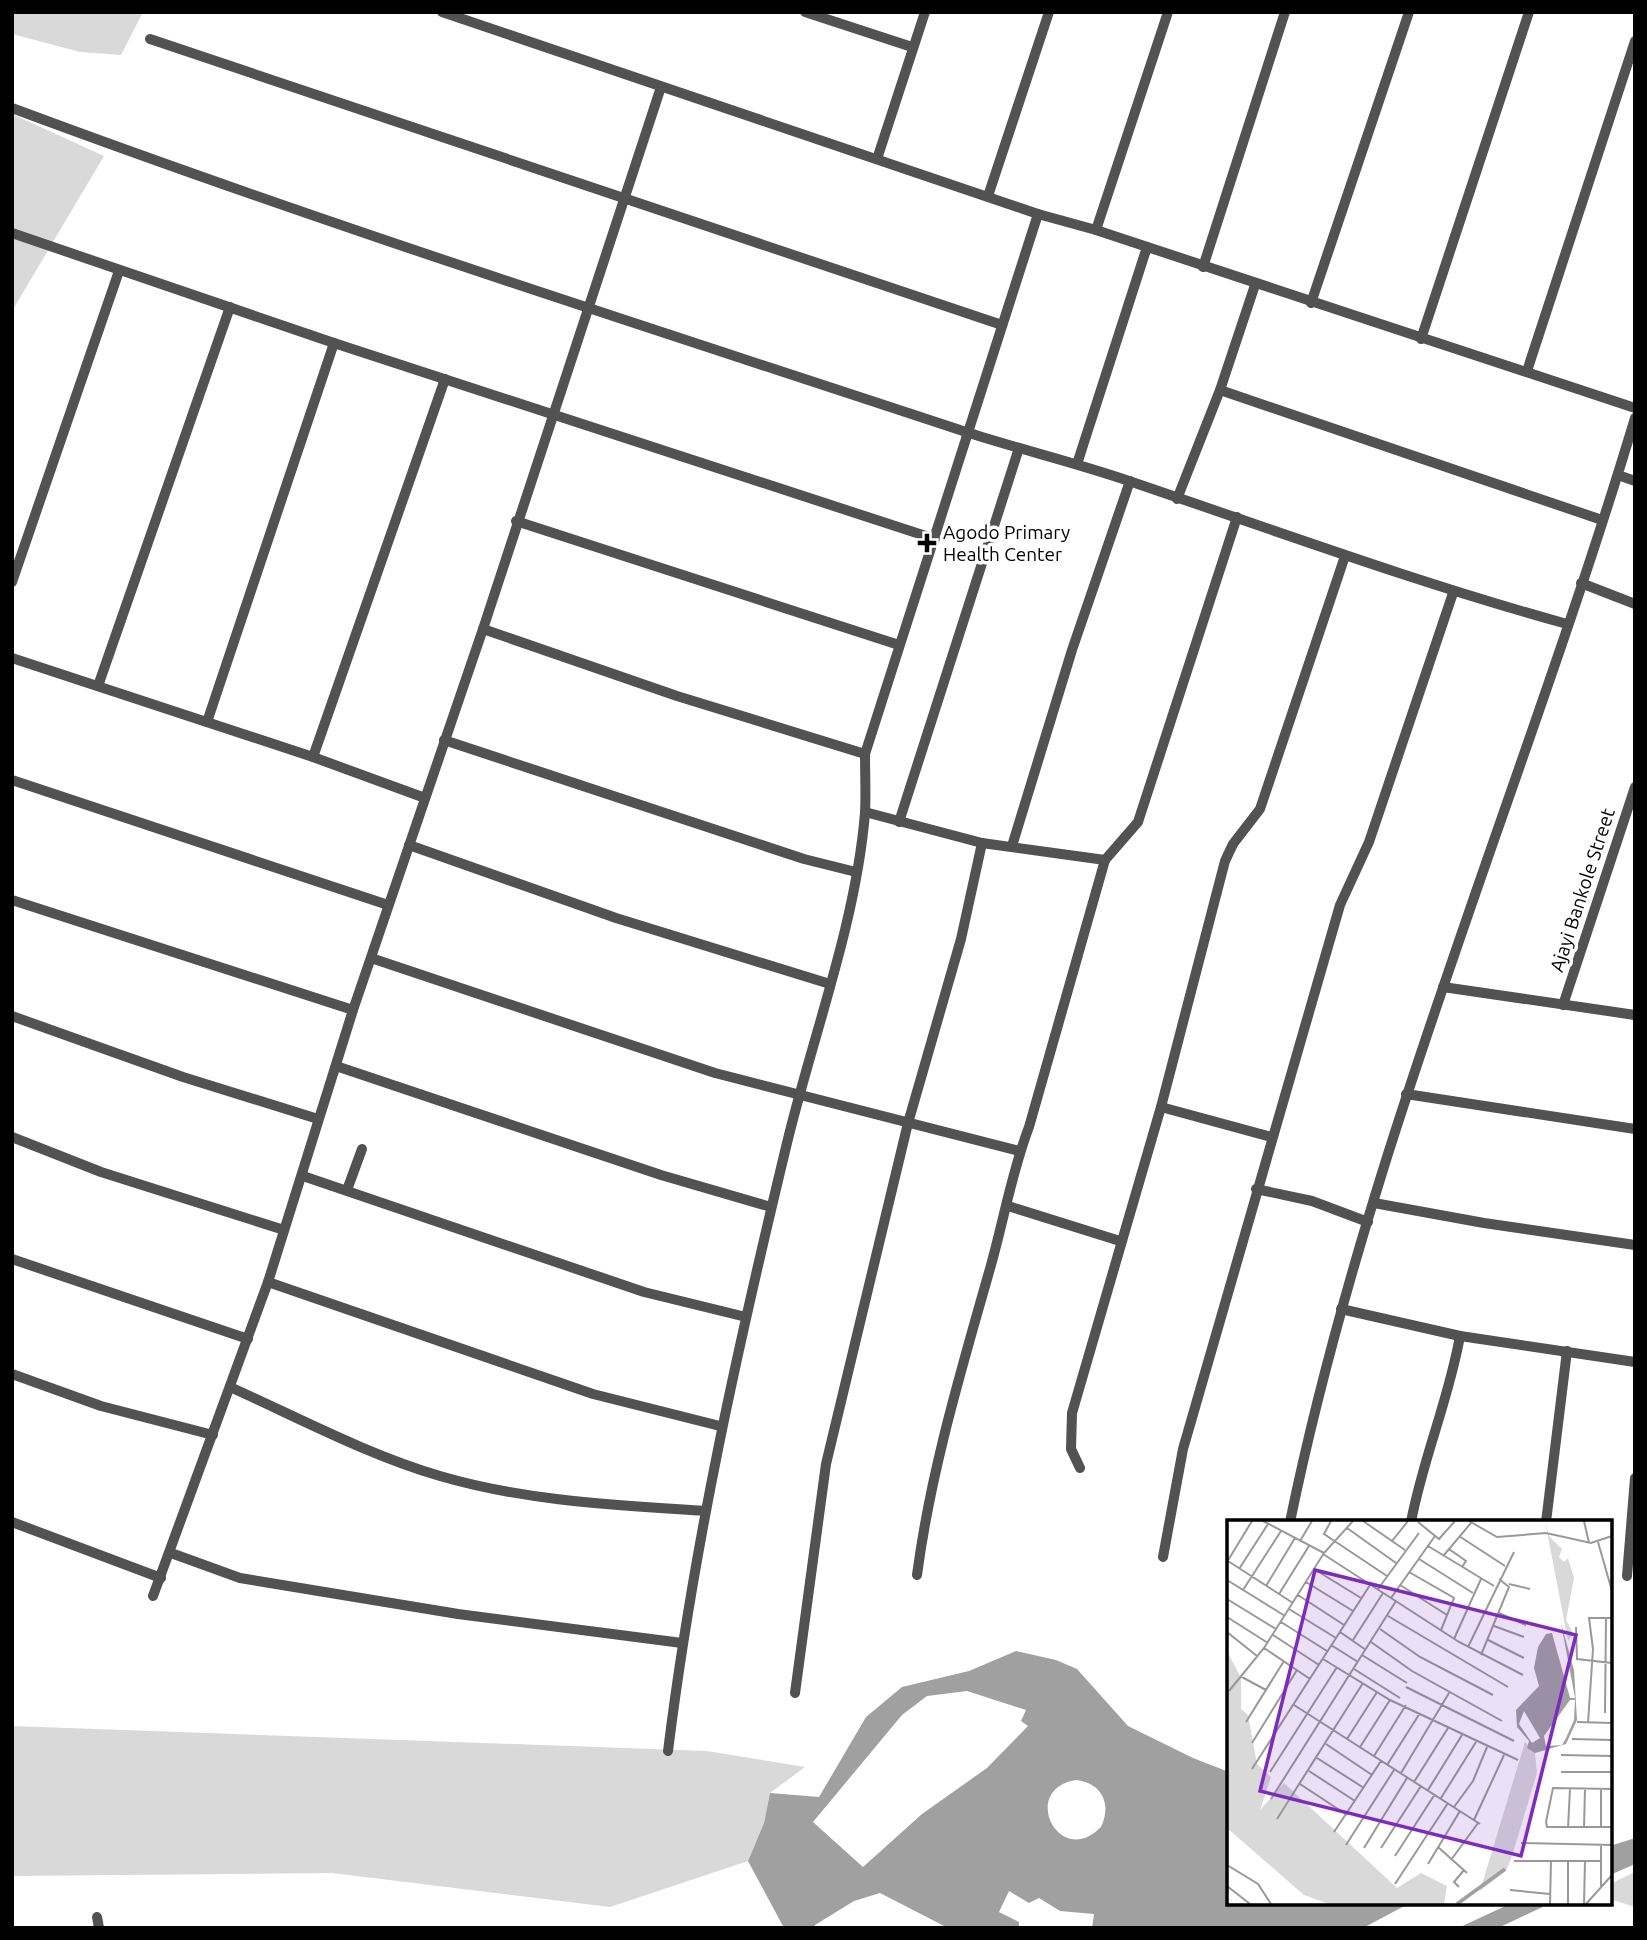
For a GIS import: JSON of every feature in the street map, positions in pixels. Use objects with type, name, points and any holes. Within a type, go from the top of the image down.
[{"type":"street","points":[[442,12],[1038,214],[1097,230],[1255,285],[1635,408]]},
{"type":"street","points":[[805,12],[912,47]]},
{"type":"street","points":[[877,159],[925,12]]},
{"type":"street","points":[[988,196],[1049,12]]},
{"type":"street","points":[[1097,230],[1168,12]]},
{"type":"street","points":[[1203,267],[1285,12]]},
{"type":"street","points":[[1311,303],[1409,12]]},
{"type":"street","points":[[1421,339],[1529,12]]},
{"type":"street","points":[[150,39],[1002,325]]},
{"type":"street","points":[[1527,371],[1635,41]]},
{"type":"street","points":[[153,1596],[171,1553],[268,1282],[353,1010],[483,629],[516,521],[661,88]]},
{"type":"street","points":[[12,108],[362,234],[586,309],[967,433],[1129,481],[1453,593],[1566,624]]},
{"type":"street","points":[[668,1751],[682,1643],[720,1426],[798,1096],[830,984],[856,872],[865,812],[865,754],[1038,214]]},
{"type":"street","points":[[12,233],[334,343],[935,538]]},
{"type":"street","points":[[1077,464],[1147,247]]},
{"type":"street","points":[[12,582],[118,271]]},
{"type":"street","points":[[1177,499],[1220,390],[1255,285]]},
{"type":"street","points":[[98,687],[230,307]]},
{"type":"street","points":[[207,722],[334,343]]},
{"type":"street","points":[[313,757],[445,379]]},
{"type":"street","points":[[1220,390],[1602,520]]},
{"type":"street","points":[[1290,1520],[1311,1419],[1406,1094],[1618,475],[1635,418]]},
{"type":"street","points":[[899,822],[1019,449]]},
{"type":"street","points":[[1618,475],[1635,481]]},
{"type":"street","points":[[1012,846],[1072,650],[1129,481]]},
{"type":"street","points":[[917,1575],[924,1522],[942,1440],[1007,1206],[1019,1151],[1029,1127],[1105,860],[1138,822],[1237,517]]},
{"type":"street","points":[[516,521],[899,646]]},
{"type":"street","points":[[1080,1468],[1071,1449],[1072,1413],[1161,1107],[1225,861],[1233,844],[1260,810],[1345,556]]},
{"type":"street","points":[[1581,583],[1635,604]]},
{"type":"street","points":[[1163,1557],[1183,1449],[1340,905],[1369,842],[1453,593]]},
{"type":"street","points":[[483,629],[677,696],[865,754]]},
{"type":"street","points":[[12,658],[313,757],[425,797]]},
{"type":"street","points":[[444,740],[804,859],[856,872]]},
{"type":"street","points":[[12,780],[388,905]]},
{"type":"street","name":"Ajayi Bankole Street","points":[[1563,1005],[1635,787]]},
{"type":"street","points":[[865,812],[982,843],[1105,860]]},
{"type":"street","points":[[795,1693],[827,1464],[908,1124],[961,939],[982,843]]},
{"type":"street","points":[[409,845],[617,918],[830,984]]},
{"type":"street","points":[[12,900],[353,1010]]},
{"type":"street","points":[[371,958],[715,1073],[1019,1151]]},
{"type":"street","points":[[1443,986],[1635,1016]]},
{"type":"street","points":[[12,1016],[183,1077],[318,1119]]},
{"type":"street","points":[[336,1066],[660,1175],[771,1207]]},
{"type":"street","points":[[1406,1094],[1635,1129]]},
{"type":"street","points":[[1161,1107],[1271,1137]]},
{"type":"street","points":[[12,1138],[101,1172],[284,1230]]},
{"type":"street","points":[[347,1190],[362,1149]]},
{"type":"street","points":[[303,1176],[644,1292],[747,1317]]},
{"type":"street","points":[[1256,1189],[1312,1201],[1367,1223]]},
{"type":"street","points":[[1374,1203],[1635,1245]]},
{"type":"street","points":[[1007,1206],[1120,1241]]},
{"type":"street","points":[[12,1259],[248,1339]]},
{"type":"street","points":[[268,1282],[593,1394],[720,1426]]},
{"type":"street","points":[[1341,1309],[1460,1336],[1635,1362]]},
{"type":"street","points":[[1410,1520],[1421,1477],[1450,1388],[1460,1336]]},
{"type":"street","points":[[1546,1520],[1567,1351]]},
{"type":"street","points":[[12,1374],[101,1406],[213,1435]]},
{"type":"street","points":[[230,1387],[402,1464],[443,1477],[561,1500],[704,1511]]},
{"type":"street","points":[[1627,1576],[1635,1478]]},
{"type":"street","points":[[12,1522],[161,1578]]},
{"type":"street","points":[[171,1553],[240,1578],[458,1614],[682,1643]]},
{"type":"shaded area","points":[[12,12],[143,12],[121,55],[80,52],[12,34]]},
{"type":"shaded area","points":[[12,114],[104,156],[12,311]]},
{"type":"shaded area","points":[[1016,1651],[1056,1660],[1077,1669],[1128,1726],[1227,1771],[1227,1905],[1406,1905],[1363,1928],[1092,1928],[1094,1914],[1060,1911],[1039,1898],[1029,1903],[1009,1891],[999,1912],[1019,1922],[1019,1928],[948,1928],[880,1893],[854,1901],[815,1925],[815,1928],[784,1928],[748,1861],[764,1823],[770,1793],[819,1797],[866,1717],[902,1687],[969,1671]],"holes":[[[967,1691],[1026,1710],[1021,1721],[1028,1726],[987,1768],[922,1814],[863,1867],[813,1822],[902,1715],[927,1696]],[[1076,1780],[1092,1785],[1102,1796],[1105,1803],[1104,1818],[1101,1827],[1086,1838],[1071,1839],[1060,1833],[1051,1823],[1048,1810],[1050,1797],[1059,1786]]]},
{"type":"shaded area","points":[[12,1726],[707,1751],[805,1767],[770,1793],[764,1823],[748,1861],[610,1907],[332,1873],[12,1876]]},
{"type":"shaded area","points":[[1635,1838],[1635,1864],[1612,1874],[1612,1845]]},
{"type":"shaded area","points":[[1635,1872],[1635,1907],[1612,1900],[1612,1883]]},
{"type":"shaded area","points":[[1508,1905],[1547,1905],[1498,1928],[1458,1928]]},
{"type":"place","name":"Agodo Primary Health Center","points":[[927,543]]}]
